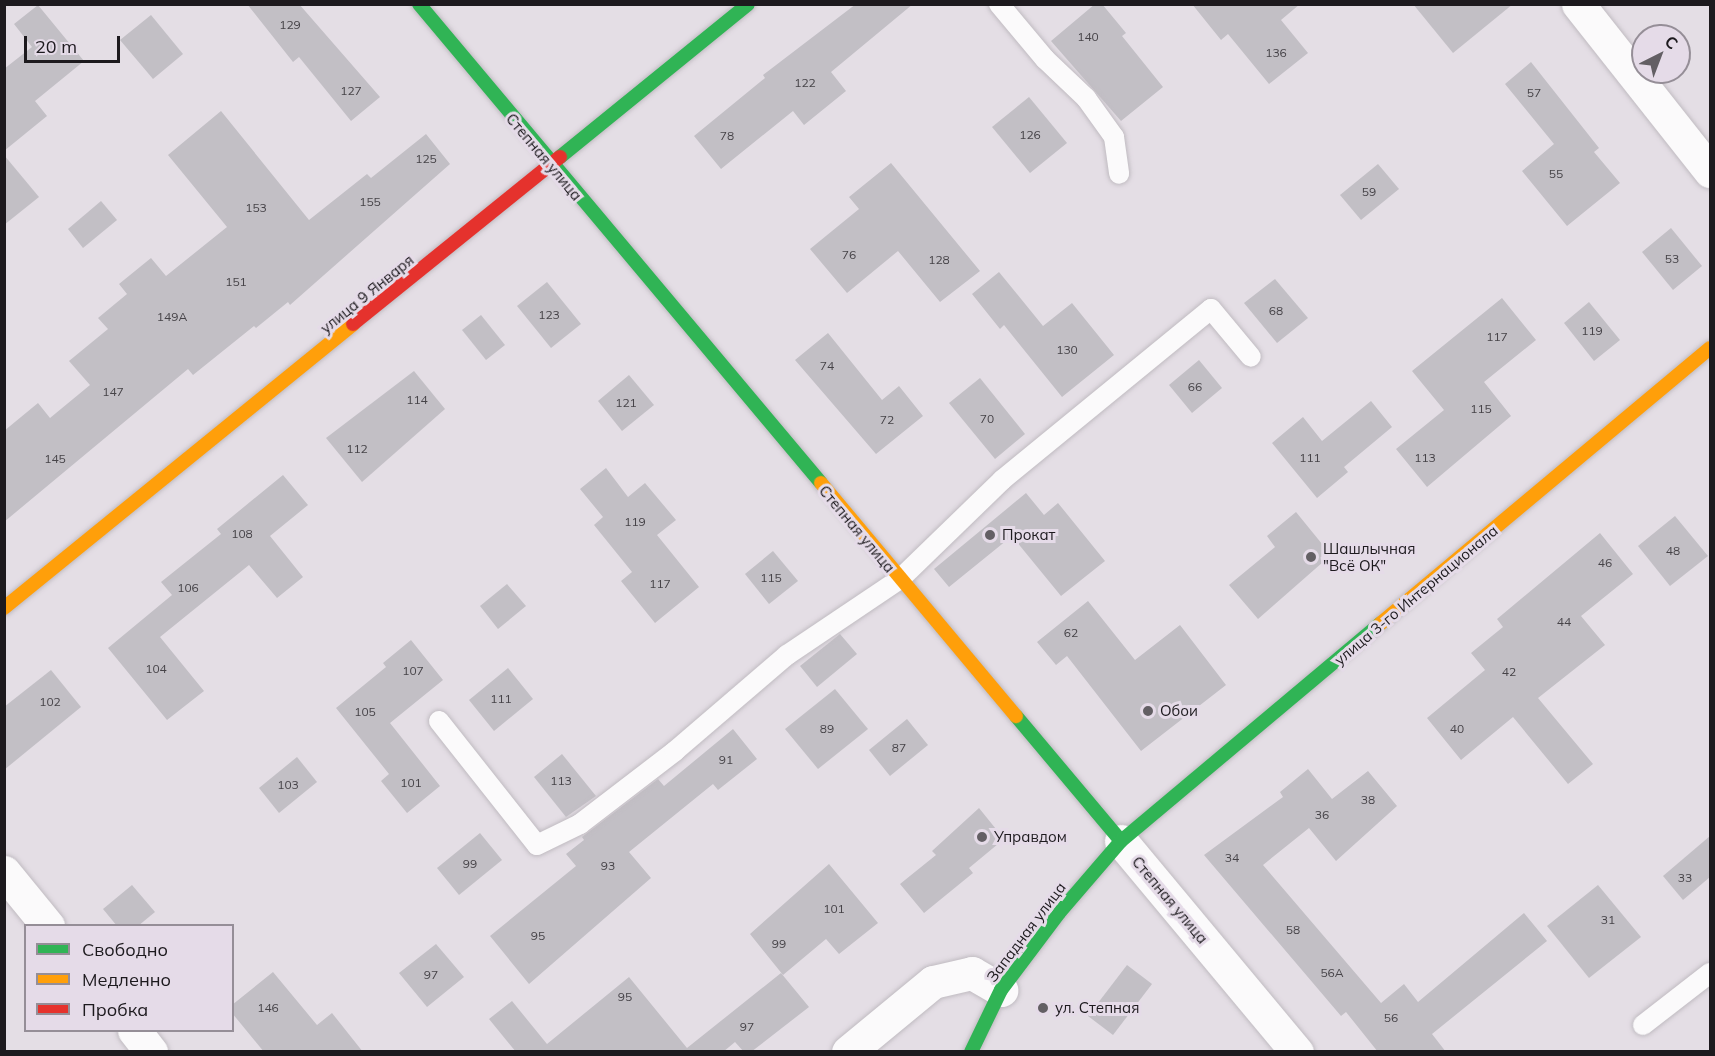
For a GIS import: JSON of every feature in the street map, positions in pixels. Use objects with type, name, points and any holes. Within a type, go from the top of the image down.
[{"type":"street","name":"Степная улица","points":[[419,4],[551,166],[1297,1052]]},
{"type":"street","name":"улица 9 Января","points":[[4,608],[748,4]]},
{"type":"street","points":[[1578,4],[1710,171]]},
{"type":"street","name":"улица 3-го Интернационала","points":[[1121,841],[1710,348]]},
{"type":"street","name":"Западная улица","points":[[971,1052],[1001,990],[1121,841]]},
{"type":"street","points":[[4,872],[46,924]]},
{"type":"street","points":[[848,1052],[933,982],[972,973],[1001,990]]},
{"type":"street","points":[[136,1032],[151,1052]]},
{"type":"lane","points":[[999,4],[1045,59],[1086,98],[1114,137],[1119,174]]},
{"type":"lane","points":[[439,721],[537,845],[580,824],[675,751],[787,655],[900,579],[1002,480],[1211,309],[1251,357]]},
{"type":"lane","points":[[1643,1025],[1710,973]]},
{"type":"building","points":[[247,4],[299,4],[380,97],[351,121],[299,57],[293,62]]},
{"type":"building","points":[[856,4],[913,4],[831,72],[846,91],[804,125],[793,111],[721,169],[694,136],[765,78],[763,75]]},
{"type":"building","points":[[1095,4],[1102,4],[1126,33],[1122,36],[1163,87],[1121,121],[1051,41]]},
{"type":"building","points":[[1192,4],[1300,4],[1281,20],[1308,53],[1269,84],[1228,34],[1221,40]]},
{"type":"building","points":[[1413,4],[1513,4],[1453,53]]},
{"type":"building","points":[[38,5],[84,61],[35,101],[47,116],[4,151],[4,69],[32,47],[14,24]]},
{"type":"building","points":[[151,15],[183,54],[153,79],[120,40]]},
{"type":"building","points":[[1531,62],[1599,148],[1594,152],[1620,183],[1567,226],[1522,171],[1554,144],[1505,84]]},
{"type":"building","points":[[1029,97],[1067,143],[1030,173],[992,127]]},
{"type":"building","points":[[221,111],[309,220],[367,174],[371,178],[426,134],[450,164],[290,305],[288,302],[256,328],[254,326],[193,375],[188,369],[4,522],[4,431],[38,403],[50,418],[90,385],[69,361],[108,329],[98,318],[127,294],[119,284],[151,258],[166,276],[227,227],[168,155]]},
{"type":"building","points":[[4,155],[39,197],[4,225]]},
{"type":"building","points":[[891,163],[980,271],[940,302],[898,251],[847,293],[810,249],[859,209],[849,197]]},
{"type":"building","points":[[1378,164],[1399,189],[1361,220],[1340,195]]},
{"type":"building","points":[[101,201],[117,220],[83,248],[68,229]]},
{"type":"building","points":[[1671,228],[1702,266],[1673,290],[1642,252]]},
{"type":"building","points":[[999,272],[1043,326],[1072,303],[1114,355],[1062,397],[1004,325],[1000,329],[972,294]]},
{"type":"building","points":[[1275,279],[1308,318],[1277,343],[1244,303]]},
{"type":"building","points":[[547,282],[581,324],[551,348],[517,306]]},
{"type":"building","points":[[1502,298],[1536,340],[1484,382],[1511,416],[1427,487],[1396,449],[1444,410],[1412,371]]},
{"type":"building","points":[[1589,302],[1620,340],[1594,361],[1564,323]]},
{"type":"building","points":[[481,315],[505,345],[486,360],[462,330]]},
{"type":"building","points":[[828,333],[882,400],[899,386],[923,416],[876,454],[795,360]]},
{"type":"building","points":[[1199,360],[1222,388],[1192,413],[1169,385]]},
{"type":"building","points":[[414,371],[445,409],[362,482],[326,438]]},
{"type":"building","points":[[629,375],[654,405],[622,431],[598,401]]},
{"type":"building","points":[[980,378],[1025,434],[995,459],[949,403]]},
{"type":"building","points":[[1371,401],[1392,427],[1344,467],[1348,472],[1317,498],[1272,443],[1303,417],[1322,441]]},
{"type":"building","points":[[606,468],[628,497],[645,483],[676,520],[657,535],[699,587],[655,623],[621,581],[632,572],[594,525],[603,517],[580,489]]},
{"type":"building","points":[[283,475],[308,505],[270,536],[303,577],[277,598],[249,565],[160,637],[204,691],[167,720],[108,648],[172,595],[161,582],[221,534],[217,529]]},
{"type":"building","points":[[1026,493],[1044,515],[1058,503],[1105,561],[1061,596],[1012,536],[949,587],[934,569]]},
{"type":"building","points":[[1296,512],[1331,555],[1258,619],[1229,585],[1275,547],[1267,536]]},
{"type":"building","points":[[1675,516],[1708,556],[1670,586],[1638,546]]},
{"type":"building","points":[[1600,533],[1633,574],[1581,616],[1605,645],[1538,698],[1593,764],[1568,784],[1513,717],[1461,760],[1427,718],[1485,670],[1471,653],[1503,627],[1497,619]]},
{"type":"building","points":[[773,551],[798,581],[769,604],[745,574]]},
{"type":"building","points":[[507,584],[526,606],[498,629],[480,606]]},
{"type":"building","points":[[1088,601],[1135,660],[1180,625],[1226,685],[1141,751],[1067,656],[1056,665],[1037,642]]},
{"type":"building","points":[[840,634],[857,654],[817,687],[800,666]]},
{"type":"building","points":[[411,640],[443,680],[390,723],[440,786],[407,813],[381,781],[389,774],[336,708],[386,667],[383,663]]},
{"type":"building","points":[[508,668],[533,699],[494,731],[469,700]]},
{"type":"building","points":[[51,670],[81,707],[4,770],[4,707]]},
{"type":"building","points":[[835,689],[868,729],[818,769],[785,729]]},
{"type":"building","points":[[907,719],[928,745],[890,776],[869,750]]},
{"type":"building","points":[[733,729],[757,759],[718,790],[713,784],[629,852],[651,878],[529,984],[490,936],[576,866],[566,854],[584,840],[582,837],[658,779],[664,786]]},
{"type":"building","points":[[562,754],[596,796],[566,817],[534,777]]},
{"type":"building","points":[[297,757],[317,782],[279,813],[259,788]]},
{"type":"building","points":[[1308,769],[1332,799],[1368,771],[1397,806],[1336,861],[1309,828],[1263,865],[1381,1003],[1404,984],[1418,1002],[1524,913],[1547,941],[1432,1034],[1446,1052],[1378,1052],[1346,1012],[1341,1016],[1204,855],[1283,797],[1280,792]]},
{"type":"building","points":[[979,808],[1004,839],[969,868],[973,873],[924,913],[900,884],[936,855],[932,851]]},
{"type":"building","points":[[480,833],[502,860],[459,895],[437,868]]},
{"type":"building","points":[[1710,836],[1710,877],[1683,900],[1663,876]]},
{"type":"building","points":[[829,864],[878,923],[839,954],[826,939],[783,975],[750,934]]},
{"type":"building","points":[[132,885],[155,912],[140,924],[115,924],[103,909]]},
{"type":"building","points":[[1598,885],[1641,937],[1589,978],[1547,926]]},
{"type":"building","points":[[436,944],[464,977],[427,1007],[399,973]]},
{"type":"building","points":[[1127,965],[1152,984],[1113,1035],[1088,1016]]},
{"type":"building","points":[[273,972],[317,1025],[332,1013],[363,1052],[264,1052],[234,1015],[234,1003]]},
{"type":"building","points":[[781,973],[809,1007],[751,1052],[744,1052],[735,1042],[723,1052],[516,1052],[489,1019],[512,1001],[547,1044],[629,977],[687,1048]]},
{"type":"traffic: fast","points":[[419,4],[821,483]]},
{"type":"traffic: fast","points":[[560,157],[748,4]]},
{"type":"traffic: fast","points":[[971,1052],[1001,990],[1059,913],[1121,841],[1380,624]]},
{"type":"traffic: fast","points":[[1016,716],[1121,841]]},
{"type":"traffic: slow","points":[[4,608],[353,324]]},
{"type":"traffic: slow","points":[[1380,624],[1710,348]]},
{"type":"traffic: slow","points":[[821,483],[1016,716]]},
{"type":"traffic: jam","points":[[353,324],[560,157]]},
{"type":"place","name":"Прокат","points":[[990,535]]},
{"type":"place","name":"Шашлычная \"Всё ОК\"","points":[[1311,557]]},
{"type":"place","name":"Обои","points":[[1148,711]]},
{"type":"place","name":"Управдом","points":[[982,837]]},
{"type":"place","name":"ул. Степная","points":[[1043,1008]]}]
